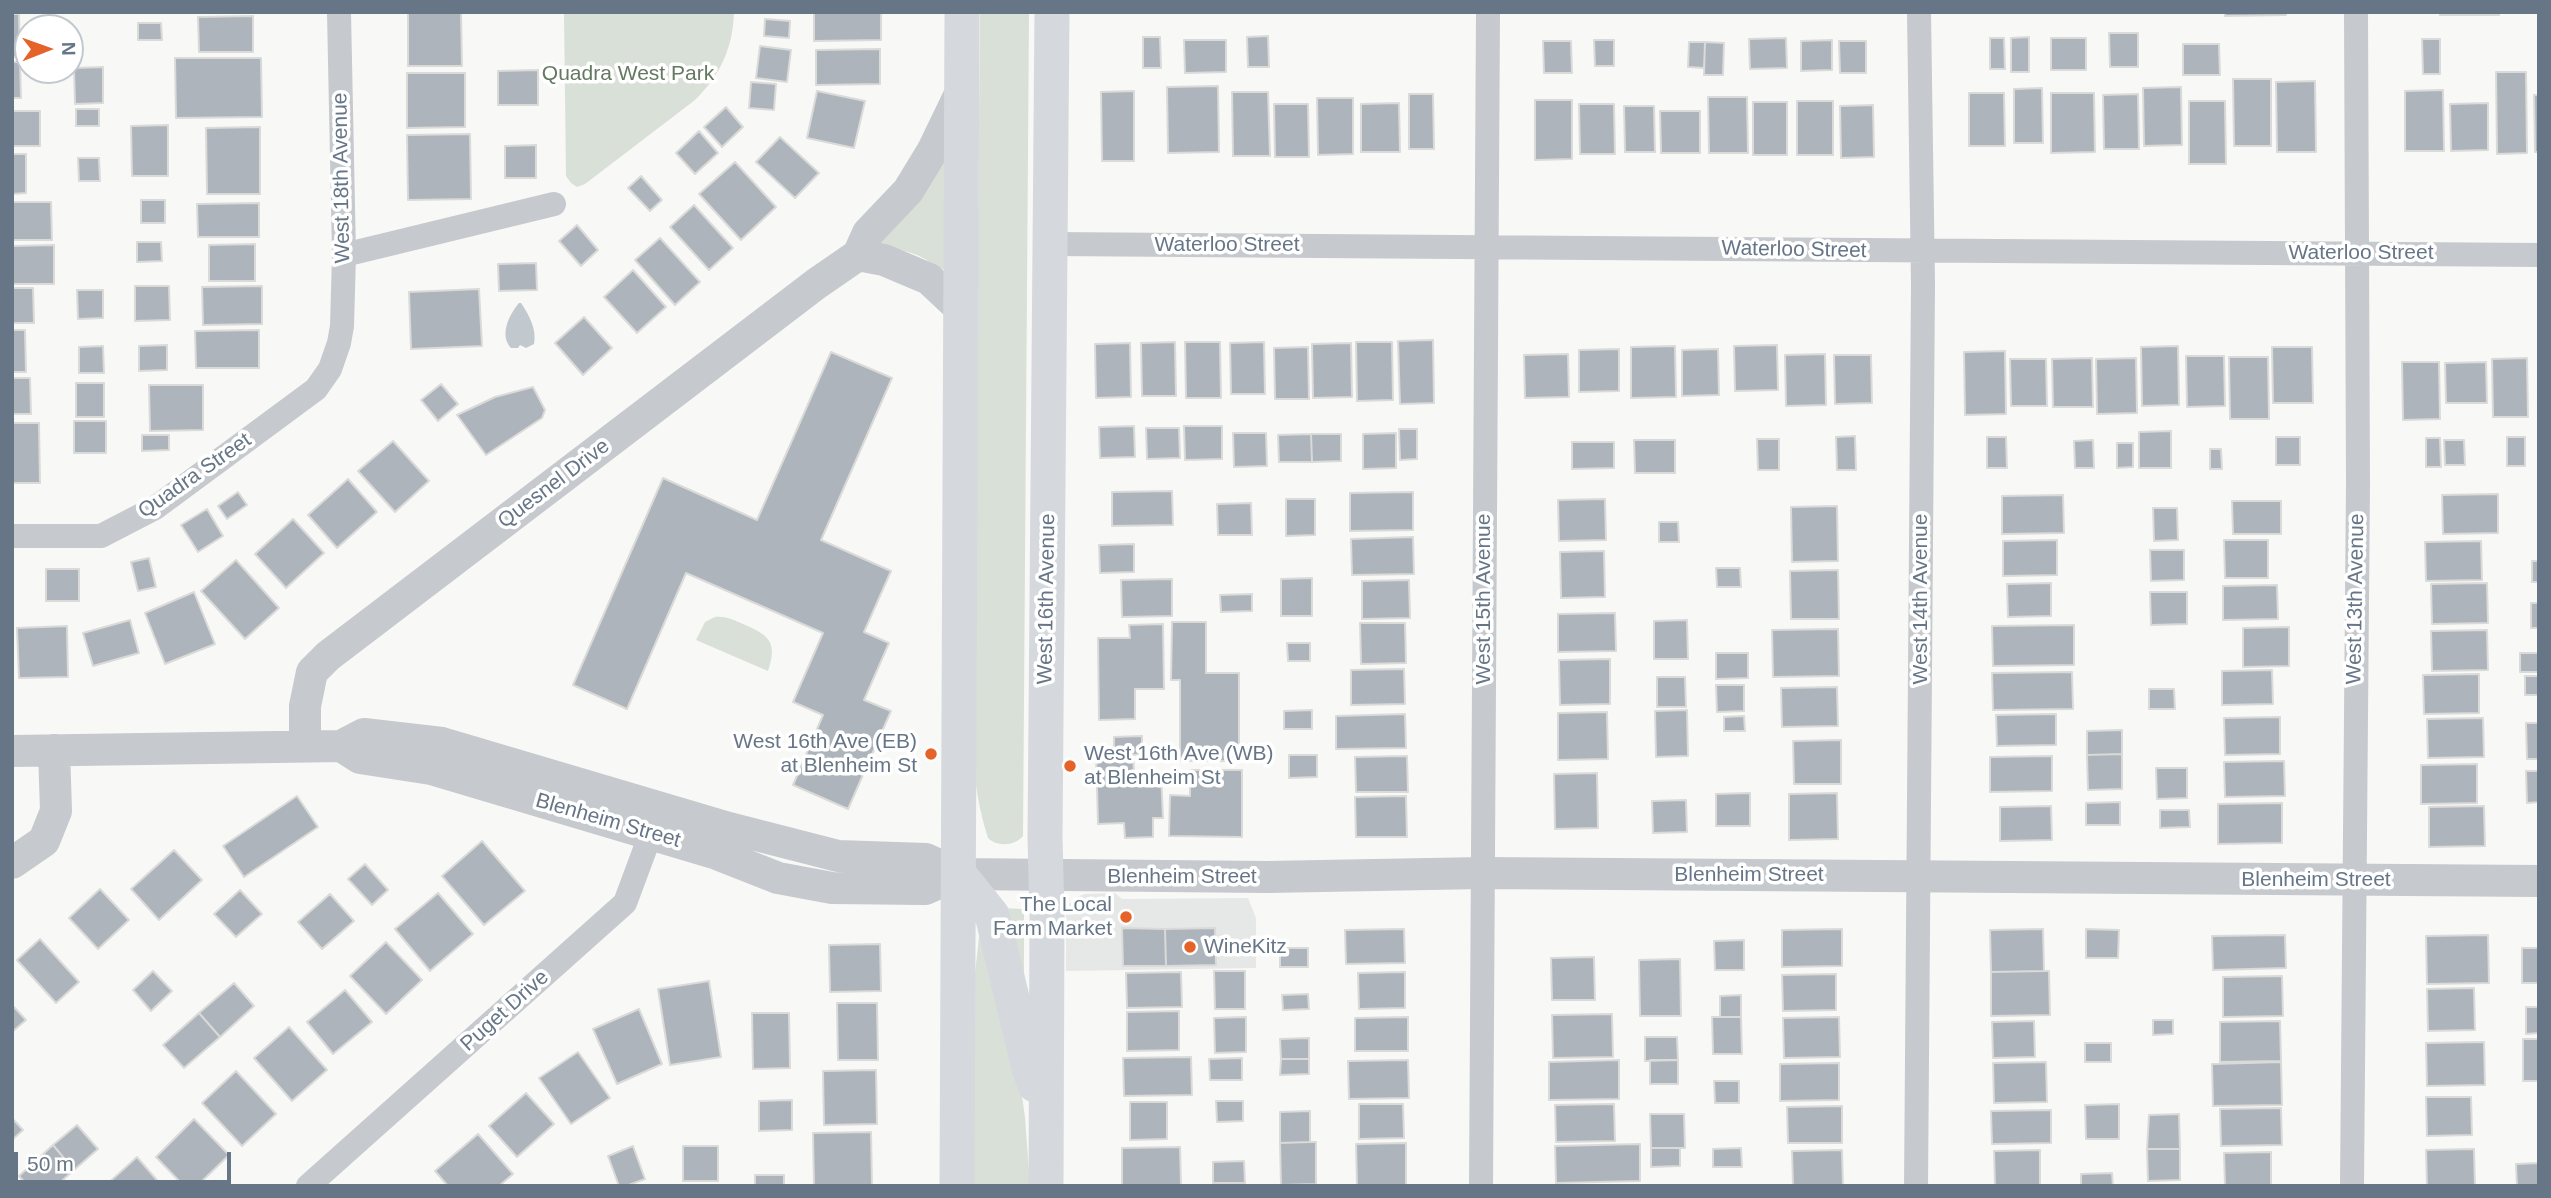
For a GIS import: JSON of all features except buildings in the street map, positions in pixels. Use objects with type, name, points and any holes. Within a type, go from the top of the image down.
[{"type":"main road","points":[[957,1186],[962,12]]},
{"type":"main road","name":"West 16th Avenue","points":[[1046,1186],[1045,837],[1052,12]]},
{"type":"main road","points":[[959,874],[992,915],[1029,1069],[1046,1115]]},
{"type":"street","name":"West 18th Avenue","points":[[339,12],[344,255],[339,343]]},
{"type":"street","name":"West 15th Avenue","points":[[1481,1186],[1488,12]]},
{"type":"street","name":"West 14th Avenue","points":[[1916,1186],[1923,252],[1919,12]]},
{"type":"street","name":"West 13th Avenue","points":[[2352,1186],[2358,483],[2356,12]]},
{"type":"street","name":"Quesnel Drive","points":[[306,745],[305,706],[312,672],[327,656],[816,284],[858,255],[868,233],[908,191],[933,150],[960,94]]},
{"type":"street","points":[[344,255],[554,204]]},
{"type":"street","name":"Waterloo Street","points":[[1050,244],[2539,255]]},
{"type":"street","points":[[858,255],[884,260],[929,279],[960,308]]},
{"type":"street","name":"Quadra Street","points":[[12,536],[101,536],[155,508],[316,389],[330,369],[339,343]]},
{"type":"street","name":"Blenheim Street","points":[[12,751],[341,746],[360,758],[430,769],[656,821],[717,854],[778,878],[832,888],[925,890],[959,874],[1267,877],[1483,873],[2539,881]]},
{"type":"street","points":[[12,863],[44,841],[56,811],[54,750]]},
{"type":"street","name":"Puget Drive","points":[[308,1186],[625,904],[656,821]]},
{"type":"shaded area","points":[[519,303],[532,322],[534,344],[526,348],[520,345],[518,348],[511,348],[507,343],[506,331],[509,319]]},
{"type":"shaded area","points":[[1115,893],[1122,899],[1248,898],[1256,918],[1256,968],[1066,971],[1066,912],[1070,903],[1085,894]]},
{"type":"green space","name":"Quadra West Park","points":[[564,12],[734,12],[731,37],[724,60],[704,91],[585,184],[577,187],[566,176]]},
{"type":"green space","points":[[980,12],[1029,12],[1023,836],[1006,844],[996,843],[988,838],[978,797],[973,755]]},
{"type":"green space","points":[[945,158],[944,269],[912,253],[877,247]]},
{"type":"green space","points":[[715,617],[733,620],[765,636],[772,653],[768,671],[696,640],[705,622]]},
{"type":"green space","points":[[1003,908],[1022,909],[1024,912],[1024,995]]},
{"type":"green space","points":[[980,929],[1018,1068],[1030,1186],[972,1186],[973,990]]},
{"type":"place","name":"West 16th Ave (EB) at Blenheim St","points":[[931,754]]},
{"type":"place","name":"West 16th Ave (WB) at Blenheim St","points":[[1070,766]]},
{"type":"place","name":"The Local Farm Market","points":[[1126,917]]},
{"type":"place","name":"WineKitz","points":[[1190,947]]}]
